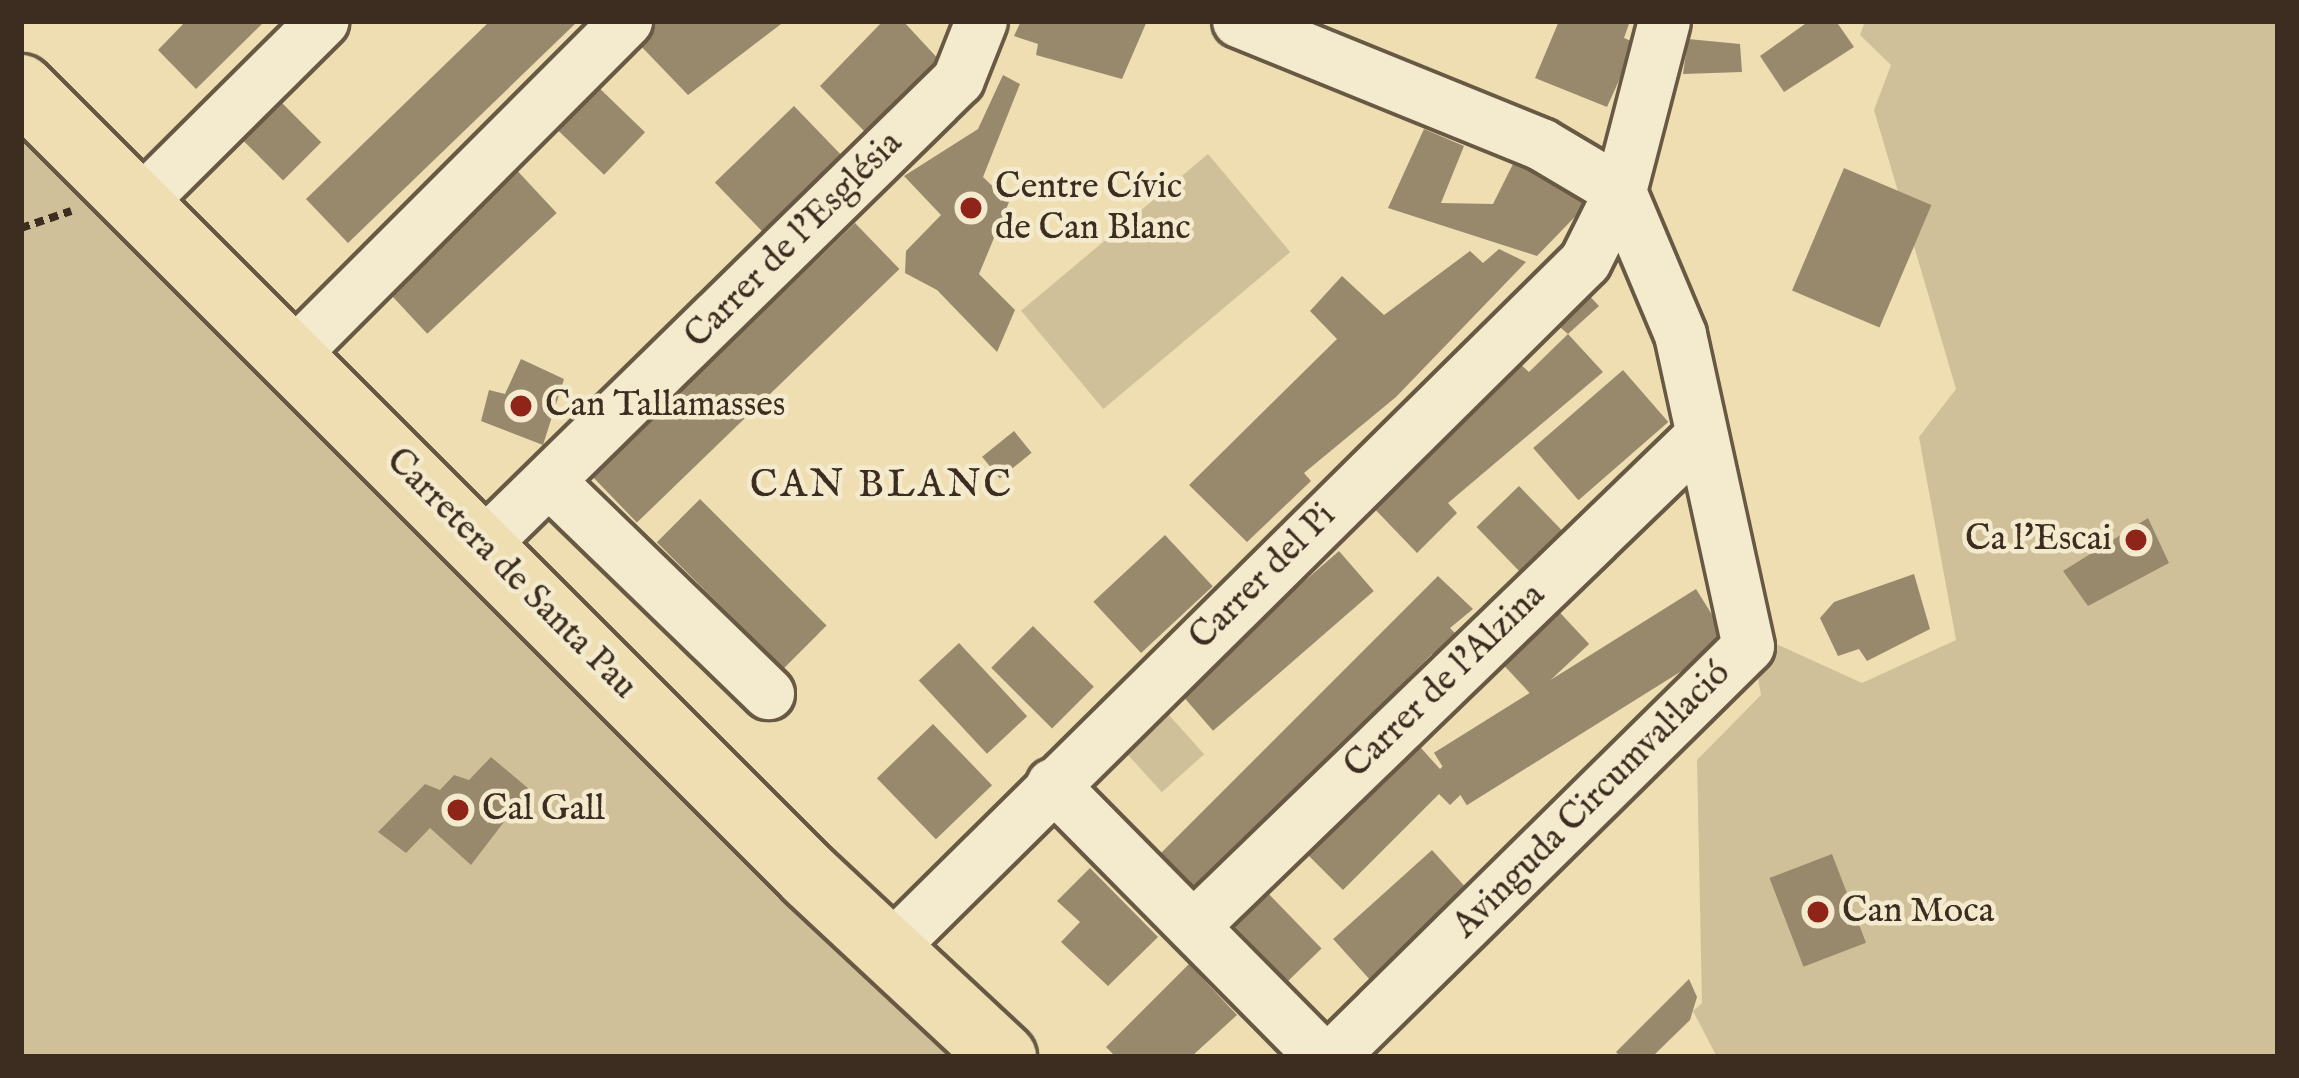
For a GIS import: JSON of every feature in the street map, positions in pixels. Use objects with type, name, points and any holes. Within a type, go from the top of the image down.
[{"type":"main road","name":"Carretera de Santa Pau","points":[[21,88],[887,951],[1004,1057]]},
{"type":"street","points":[[138,204],[322,21]]},
{"type":"street","points":[[291,356],[626,21]]},
{"type":"street","name":"Carrer de l'Església","points":[[482,545],[958,79],[981,21]]},
{"type":"street","points":[[1248,23],[1541,144],[1620,191],[1664,21]]},
{"type":"street","name":"Avinguda Circumval·lació","points":[[1331,1057],[1748,646],[1680,334],[1620,191]]},
{"type":"street","name":"Carrer del Pi","points":[[887,951],[1585,260],[1620,191]]},
{"type":"street","name":"Carrer de l'Alzina","points":[[1193,926],[1699,437]]},
{"type":"street","points":[[549,481],[768,693]]},
{"type":"street","points":[[1052,784],[1322,1057]]},
{"type":"shaded area","points":[[1865,21],[2278,21],[2278,1057],[1717,1057],[1693,1011],[1702,1003],[1697,760],[1761,695],[1755,662],[1774,643],[1862,683],[1956,640],[1919,437],[1956,389],[1874,110],[1891,65],[1860,35]]},
{"type":"shaded area","points":[[21,88],[996,1057],[21,1057]]},
{"type":"shaded area","points":[[1208,154],[1290,252],[1103,409],[1021,311]]},
{"type":"shaded area","points":[[1168,714],[1204,754],[1162,792],[1126,752]]},
{"type":"building","points":[[186,21],[265,21],[196,89],[158,50]]},
{"type":"building","points":[[490,21],[578,21],[348,243],[306,199]]},
{"type":"building","points":[[658,21],[785,21],[688,95],[636,41]]},
{"type":"building","points":[[883,21],[903,21],[942,63],[867,134],[820,86]]},
{"type":"building","points":[[1021,21],[1147,21],[1122,79],[1036,55],[1038,44],[1014,36]]},
{"type":"building","points":[[1559,21],[1630,21],[1624,38],[1636,43],[1607,107],[1535,78]]},
{"type":"building","points":[[1809,21],[1836,21],[1854,47],[1784,92],[1760,56]]},
{"type":"building","points":[[1688,39],[1740,44],[1742,72],[1683,74]]},
{"type":"building","name":"Centre Cívic de Can Blanc","points":[[1003,75],[1020,84],[983,177],[1009,202],[979,274],[1015,310],[997,352],[937,290],[905,273],[906,251],[941,215],[904,176],[978,129]]},
{"type":"building","points":[[594,83],[645,132],[604,175],[553,125]]},
{"type":"building","points":[[276,97],[321,142],[283,180],[238,135]]},
{"type":"building","points":[[794,106],[847,161],[768,237],[715,182]]},
{"type":"building","points":[[1424,129],[1464,146],[1441,203],[1493,204],[1513,164],[1596,195],[1537,256],[1388,208]]},
{"type":"building","points":[[511,164],[557,213],[427,334],[382,285]]},
{"type":"building","points":[[1844,168],[1931,205],[1879,328],[1792,290]]},
{"type":"building","points":[[855,223],[899,269],[637,523],[592,477]]},
{"type":"building","points":[[1499,249],[1526,262],[1396,397],[1304,473],[1311,481],[1247,542],[1189,485],[1337,339],[1310,311],[1342,276],[1384,315],[1470,251],[1483,263]]},
{"type":"building","points":[[1585,291],[1599,306],[1568,334],[1554,322]]},
{"type":"building","points":[[1568,334],[1603,372],[1448,503],[1457,513],[1417,553],[1369,503],[1512,357],[1529,372]]},
{"type":"building","name":"Can Tallamasses","points":[[521,359],[564,379],[543,445],[481,421],[489,390],[505,394]]},
{"type":"building","points":[[1623,370],[1668,422],[1578,500],[1533,448]]},
{"type":"building","points":[[1014,431],[1032,453],[1000,479],[982,457]]},
{"type":"building","points":[[1519,486],[1563,531],[1520,572],[1477,527]]},
{"type":"building","points":[[700,499],[827,626],[783,669],[657,542]]},
{"type":"building","name":"Ca l'Escai","points":[[2148,518],[2169,563],[2088,606],[2063,571]]},
{"type":"building","points":[[1165,535],[1213,586],[1141,653],[1093,602]]},
{"type":"building","points":[[1339,551],[1374,591],[1213,731],[1178,691]]},
{"type":"building","points":[[1914,574],[1930,629],[1867,661],[1859,649],[1838,656],[1820,618],[1834,602]]},
{"type":"building","points":[[1438,576],[1473,609],[1450,628],[1461,639],[1440,658],[1432,654],[1189,899],[1151,863]]},
{"type":"building","points":[[1696,589],[1729,642],[1467,805],[1434,753]]},
{"type":"building","points":[[1551,603],[1589,644],[1533,696],[1495,656]]},
{"type":"building","points":[[1033,626],[1094,687],[1052,729],[991,668]]},
{"type":"building","points":[[959,643],[1027,716],[987,754],[919,681]]},
{"type":"building","points":[[933,724],[992,785],[936,839],[877,778]]},
{"type":"building","points":[[1411,737],[1440,769],[1454,755],[1477,779],[1450,805],[1439,794],[1343,890],[1298,845]]},
{"type":"building","name":"Cal Gall","points":[[491,757],[529,789],[471,865],[430,828],[406,853],[378,832],[425,784],[440,790],[454,775],[469,780]]},
{"type":"building","points":[[1432,850],[1471,893],[1372,982],[1333,939]]},
{"type":"building","name":"Can Moca","points":[[1832,854],[1866,943],[1803,967],[1769,878]]},
{"type":"building","points":[[1090,868],[1158,937],[1108,986],[1061,942],[1080,922],[1057,901]]},
{"type":"building","points":[[1266,891],[1322,949],[1288,981],[1232,924]]},
{"type":"building","points":[[1189,964],[1237,1015],[1191,1057],[1116,1057],[1106,1047]]},
{"type":"building","points":[[1689,979],[1697,997],[1690,1020],[1652,1057],[1621,1057],[1616,1052]]},
{"type":"place","name":"Centre Cívic de Can Blanc","points":[[971,208]]},
{"type":"place","name":"Can Tallamasses","points":[[521,406]]},
{"type":"place","name":"Ca l'Escai","points":[[2136,540]]},
{"type":"place","name":"Cal Gall","points":[[458,810]]},
{"type":"place","name":"Can Moca","points":[[1818,912]]},
{"type":"district","name":"CAN BLANC","points":[[882,486]]}]
